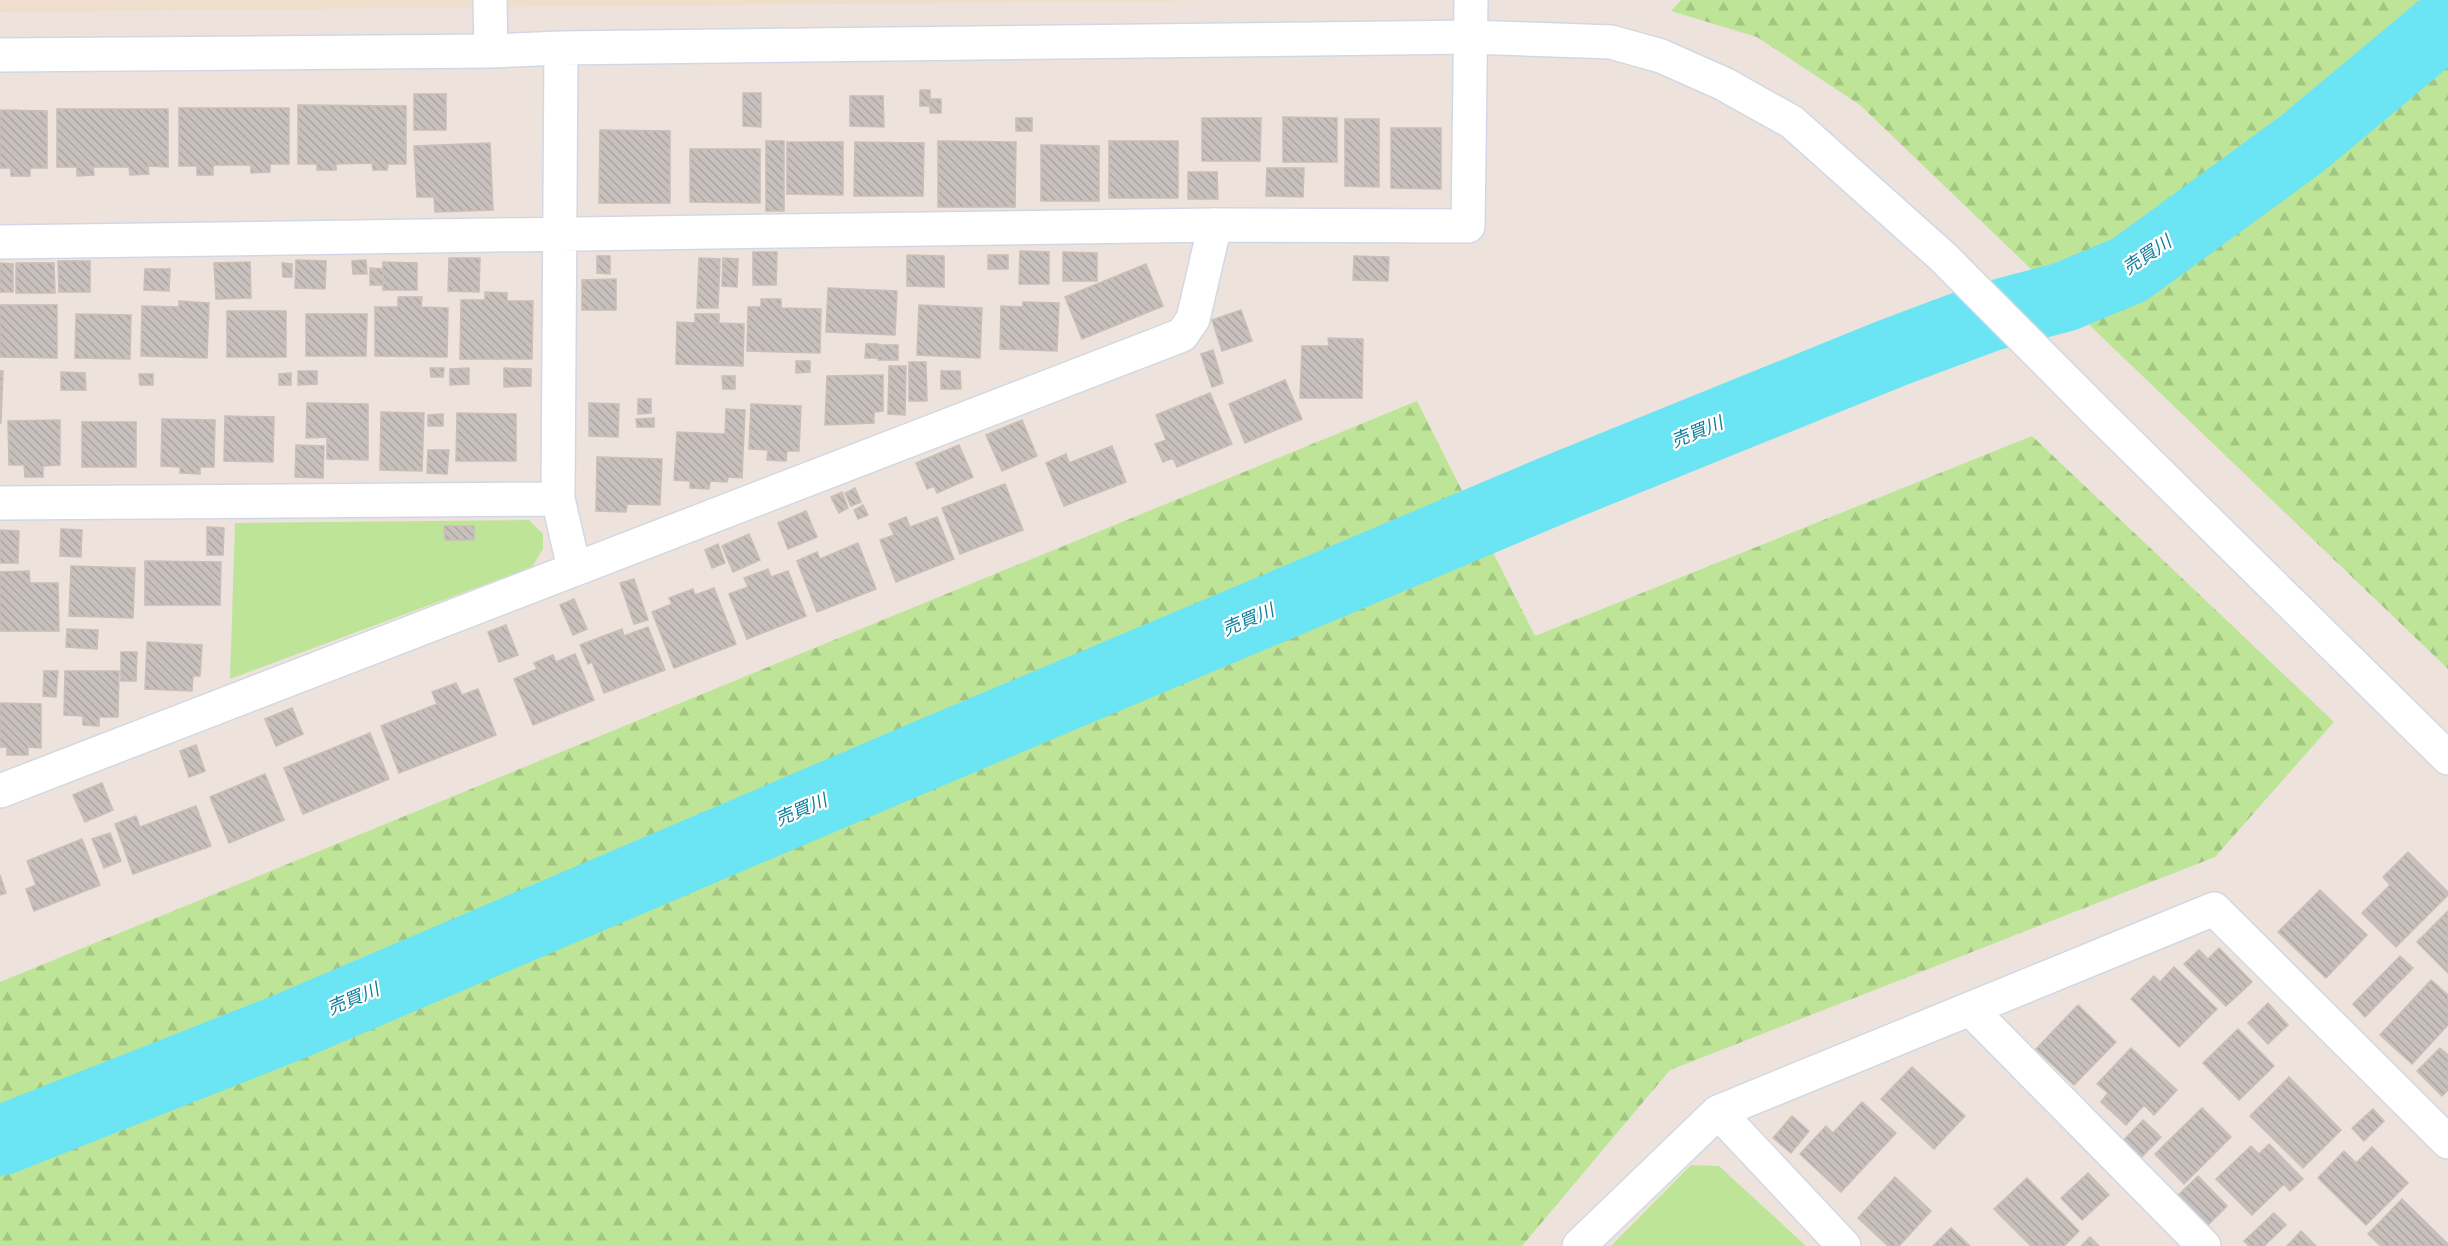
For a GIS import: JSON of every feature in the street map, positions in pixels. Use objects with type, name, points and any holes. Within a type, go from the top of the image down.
[{"type":"street","points":[[490,0],[491,51]]},
{"type":"street","points":[[0,242],[1215,225],[1468,226],[1471,0]]},
{"type":"street","points":[[0,55],[491,51],[561,48],[1472,37],[1611,42],[1661,56],[1724,84],[1792,122],[1943,256],[2099,414],[2448,758]]},
{"type":"street","points":[[561,48],[558,499],[574,568]]},
{"type":"street","points":[[0,791],[1182,335],[1193,319],[1215,225]]},
{"type":"street","points":[[0,503],[558,499]]},
{"type":"street","points":[[1579,1246],[1718,1112],[2214,909],[2448,1142]]},
{"type":"street","points":[[1970,1009],[2204,1246]]},
{"type":"street","points":[[1718,1112],[1844,1246]]},
{"type":"shaded area","points":[[0,0],[1266,0],[0,12]]},
{"type":"green space","points":[[1681,0],[2448,0],[2448,669],[1860,105],[1757,37],[1671,11]]},
{"type":"green space","points":[[1417,401],[1535,636],[2032,436],[2334,722],[2215,857],[1670,1070],[1522,1246],[0,1246],[0,982]]},
{"type":"green space","points":[[529,520],[543,534],[543,549],[532,567],[230,679],[235,523]]},
{"type":"green space","points":[[1691,1165],[1719,1166],[1806,1246],[1611,1246]]},
{"type":"building","points":[[920,90],[930,90],[930,106],[920,106]]},
{"type":"building","points":[[743,93],[761,93],[761,127],[743,126]]},
{"type":"building","points":[[414,94],[446,94],[446,130],[414,130]]},
{"type":"building","points":[[850,96],[883,96],[884,127],[850,126]]},
{"type":"building","points":[[930,99],[941,99],[941,113],[930,113]]},
{"type":"building","points":[[298,105],[406,106],[406,164],[388,164],[387,170],[373,170],[372,163],[336,164],[336,170],[317,170],[317,164],[298,164]]},
{"type":"building","points":[[179,108],[289,108],[289,164],[270,164],[270,172],[251,173],[251,165],[213,165],[213,175],[197,175],[197,166],[179,166]]},
{"type":"building","points":[[57,109],[168,109],[168,167],[148,166],[149,174],[130,175],[129,167],[93,167],[94,175],[77,176],[77,167],[57,167]]},
{"type":"building","points":[[0,110],[47,111],[47,168],[30,168],[30,176],[11,176],[11,168],[0,168]]},
{"type":"building","points":[[1283,117],[1337,118],[1337,162],[1283,162]]},
{"type":"building","points":[[1016,118],[1032,118],[1032,131],[1016,131]]},
{"type":"building","points":[[1202,118],[1261,118],[1260,161],[1202,161]]},
{"type":"building","points":[[1345,119],[1379,119],[1379,187],[1345,186]]},
{"type":"building","points":[[1391,128],[1441,128],[1441,189],[1391,188]]},
{"type":"building","points":[[600,130],[670,131],[670,203],[599,203]]},
{"type":"building","points":[[766,141],[784,141],[784,211],[766,211]]},
{"type":"building","points":[[938,141],[1016,142],[1015,207],[938,207]]},
{"type":"building","points":[[1109,141],[1178,141],[1178,198],[1109,198]]},
{"type":"building","points":[[787,142],[843,142],[843,195],[787,194]]},
{"type":"building","points":[[855,142],[924,143],[923,196],[854,196]]},
{"type":"building","points":[[490,143],[493,210],[435,212],[434,197],[417,197],[414,146]]},
{"type":"building","points":[[1041,145],[1099,146],[1099,201],[1041,201]]},
{"type":"building","points":[[690,149],[760,149],[760,203],[690,202]]},
{"type":"building","points":[[1267,168],[1304,168],[1303,197],[1266,196]]},
{"type":"building","points":[[1188,172],[1217,172],[1218,199],[1188,199]]},
{"type":"building","points":[[1020,251],[1049,252],[1049,284],[1019,284]]},
{"type":"building","points":[[753,252],[777,252],[776,285],[753,285]]},
{"type":"building","points":[[1063,252],[1097,253],[1097,281],[1063,281]]},
{"type":"building","points":[[907,255],[944,256],[944,287],[907,286]]},
{"type":"building","points":[[988,255],[1008,255],[1008,269],[988,269]]},
{"type":"building","points":[[597,256],[610,256],[610,274],[597,273]]},
{"type":"building","points":[[1354,256],[1389,257],[1388,281],[1353,280]]},
{"type":"building","points":[[449,258],[480,258],[479,292],[448,291]]},
{"type":"building","points":[[699,258],[720,259],[718,308],[697,308]]},
{"type":"building","points":[[723,258],[738,259],[737,287],[722,286]]},
{"type":"building","points":[[296,260],[326,261],[325,289],[295,288]]},
{"type":"building","points":[[366,260],[367,274],[353,274],[352,261]]},
{"type":"building","points":[[58,261],[90,261],[90,292],[59,292]]},
{"type":"building","points":[[250,262],[251,298],[216,299],[214,263]]},
{"type":"building","points":[[383,262],[417,263],[417,290],[383,290]]},
{"type":"building","points":[[0,263],[13,264],[13,292],[0,292]]},
{"type":"building","points":[[16,263],[54,263],[55,293],[16,293]]},
{"type":"building","points":[[282,263],[292,264],[292,277],[283,277]]},
{"type":"building","points":[[1146,264],[1163,306],[1082,339],[1065,297]]},
{"type":"building","points":[[370,268],[383,269],[383,285],[370,285]]},
{"type":"building","points":[[145,269],[170,269],[169,291],[144,290]]},
{"type":"building","points":[[616,279],[616,310],[582,310],[582,280]]},
{"type":"building","points":[[828,288],[897,291],[895,335],[826,332]]},
{"type":"building","points":[[485,292],[507,293],[507,301],[533,301],[532,359],[460,359],[461,300],[485,300]]},
{"type":"building","points":[[398,297],[422,297],[421,307],[448,308],[447,357],[375,356],[375,307],[398,307]]},
{"type":"building","points":[[761,299],[781,299],[781,308],[821,309],[820,353],[747,351],[748,307],[761,307]]},
{"type":"building","points":[[179,301],[209,303],[207,358],[141,356],[142,306],[179,307]]},
{"type":"building","points":[[1023,302],[1059,303],[1057,351],[1000,349],[1001,306],[1023,307]]},
{"type":"building","points":[[0,305],[57,305],[57,358],[0,357]]},
{"type":"building","points":[[919,305],[982,308],[980,358],[917,355]]},
{"type":"building","points":[[1241,310],[1252,341],[1222,351],[1212,320]]},
{"type":"building","points":[[227,311],[286,311],[286,357],[227,357]]},
{"type":"building","points":[[76,314],[131,315],[130,359],[75,358]]},
{"type":"building","points":[[306,314],[367,314],[366,356],[306,356]]},
{"type":"building","points":[[695,314],[719,314],[719,323],[744,324],[743,366],[676,364],[677,322],[695,323]]},
{"type":"building","points":[[1328,338],[1363,339],[1362,398],[1300,398],[1302,346],[1329,346]]},
{"type":"building","points":[[866,344],[878,344],[878,358],[865,358]]},
{"type":"building","points":[[879,345],[898,345],[898,360],[878,360]]},
{"type":"building","points":[[1213,350],[1223,383],[1212,387],[1201,354]]},
{"type":"building","points":[[796,361],[810,361],[810,372],[796,373]]},
{"type":"building","points":[[909,362],[926,362],[927,401],[909,401]]},
{"type":"building","points":[[889,366],[906,366],[905,415],[888,414]]},
{"type":"building","points":[[430,368],[444,368],[443,377],[431,377]]},
{"type":"building","points":[[469,368],[469,384],[450,385],[450,369]]},
{"type":"building","points":[[504,368],[531,369],[531,386],[504,387]]},
{"type":"building","points":[[0,371],[3,371],[1,423],[0,423]]},
{"type":"building","points":[[298,371],[317,371],[317,384],[298,385]]},
{"type":"building","points":[[941,371],[960,371],[961,389],[941,389]]},
{"type":"building","points":[[61,372],[85,373],[86,390],[61,390]]},
{"type":"building","points":[[291,373],[291,385],[279,385],[279,374]]},
{"type":"building","points":[[139,374],[153,374],[153,385],[140,385]]},
{"type":"building","points":[[883,375],[883,411],[874,412],[874,423],[825,425],[827,376]]},
{"type":"building","points":[[722,376],[735,376],[735,389],[723,389]]},
{"type":"building","points":[[1285,380],[1302,419],[1245,443],[1229,404]]},
{"type":"building","points":[[1210,393],[1232,444],[1177,467],[1173,458],[1163,462],[1155,444],[1166,440],[1156,415]]},
{"type":"building","points":[[638,399],[651,399],[651,413],[638,414]]},
{"type":"building","points":[[307,403],[368,404],[368,460],[327,459],[327,437],[306,438]]},
{"type":"building","points":[[589,403],[619,404],[618,437],[589,436]]},
{"type":"building","points":[[751,404],[801,406],[799,451],[787,451],[786,461],[767,460],[768,450],[749,449]]},
{"type":"building","points":[[726,409],[745,410],[742,478],[728,477],[727,482],[710,481],[709,489],[690,488],[690,481],[674,480],[677,432],[725,434]]},
{"type":"building","points":[[381,412],[424,413],[422,471],[380,470]]},
{"type":"building","points":[[457,413],[516,414],[516,461],[456,461]]},
{"type":"building","points":[[443,414],[443,426],[428,426],[428,415]]},
{"type":"building","points":[[225,416],[274,417],[273,462],[224,461]]},
{"type":"building","points":[[654,418],[654,427],[637,427],[636,419]]},
{"type":"building","points":[[162,419],[215,420],[214,467],[200,467],[200,474],[180,473],[180,467],[161,466]]},
{"type":"building","points":[[60,420],[60,465],[43,466],[43,477],[25,477],[24,465],[9,465],[8,421]]},
{"type":"building","points":[[1022,420],[1037,456],[1002,471],[986,435]]},
{"type":"building","points":[[82,422],[136,422],[136,467],[82,467]]},
{"type":"building","points":[[296,445],[324,446],[323,478],[295,477]]},
{"type":"building","points":[[959,445],[973,477],[937,493],[934,486],[927,489],[916,463]]},
{"type":"building","points":[[1112,446],[1126,482],[1064,506],[1046,463],[1066,454],[1069,463]]},
{"type":"building","points":[[428,450],[449,450],[447,474],[427,473]]},
{"type":"building","points":[[597,457],[662,459],[660,505],[627,504],[626,512],[596,511]]},
{"type":"building","points":[[1005,484],[1023,530],[960,554],[942,508]]},
{"type":"building","points":[[855,488],[861,502],[851,506],[845,493]]},
{"type":"building","points":[[842,492],[848,508],[839,513],[831,497]]},
{"type":"building","points":[[863,505],[868,515],[858,519],[854,510]]},
{"type":"building","points":[[806,511],[817,537],[788,549],[778,523]]},
{"type":"building","points":[[906,517],[910,527],[937,517],[954,559],[896,582],[880,540],[894,535],[889,524]]},
{"type":"building","points":[[444,526],[474,526],[474,540],[445,540]]},
{"type":"building","points":[[207,527],[224,528],[223,555],[207,555]]},
{"type":"building","points":[[61,529],[82,530],[81,557],[60,556]]},
{"type":"building","points":[[0,530],[19,531],[18,563],[0,563]]},
{"type":"building","points":[[749,534],[760,560],[733,572],[722,546]]},
{"type":"building","points":[[858,543],[876,589],[817,612],[797,561],[817,552],[820,559]]},
{"type":"building","points":[[718,544],[725,563],[712,568],[705,550]]},
{"type":"building","points":[[145,561],[221,562],[220,605],[145,605]]},
{"type":"building","points":[[71,566],[135,568],[133,618],[69,616]]},
{"type":"building","points":[[768,569],[771,577],[788,571],[806,616],[747,639],[729,594],[748,587],[744,578]]},
{"type":"building","points":[[29,571],[30,583],[58,583],[59,631],[0,631],[0,572]]},
{"type":"building","points":[[634,579],[648,620],[634,624],[620,583]]},
{"type":"building","points":[[714,588],[736,644],[674,668],[652,612],[672,604],[669,598],[693,589],[695,595]]},
{"type":"building","points":[[574,599],[587,629],[573,635],[560,605]]},
{"type":"building","points":[[506,625],[518,655],[499,662],[488,632]]},
{"type":"building","points":[[648,627],[665,670],[604,693],[592,662],[588,664],[580,645],[622,629],[624,636]]},
{"type":"building","points":[[67,629],[98,630],[97,649],[66,647]]},
{"type":"building","points":[[147,642],[202,645],[200,676],[193,676],[192,691],[145,689]]},
{"type":"building","points":[[121,652],[137,652],[136,681],[121,681]]},
{"type":"building","points":[[575,654],[594,700],[533,725],[514,679],[537,669],[534,663],[553,655],[556,662]]},
{"type":"building","points":[[44,671],[58,671],[56,697],[43,696]]},
{"type":"building","points":[[65,671],[119,671],[118,717],[99,717],[99,726],[83,725],[83,716],[64,715]]},
{"type":"building","points":[[456,683],[462,695],[478,689],[496,735],[399,773],[381,726],[437,704],[432,692]]},
{"type":"building","points":[[0,703],[41,704],[41,748],[28,747],[28,755],[7,755],[7,747],[0,747]]},
{"type":"building","points":[[292,708],[303,734],[276,746],[265,719]]},
{"type":"building","points":[[370,733],[389,779],[303,814],[284,768]]},
{"type":"building","points":[[196,745],[205,771],[189,777],[180,751]]},
{"type":"building","points":[[265,774],[284,820],[229,843],[210,797]]},
{"type":"building","points":[[102,783],[113,810],[85,822],[73,795]]},
{"type":"building","points":[[196,806],[211,846],[133,874],[115,824],[136,816],[140,827]]},
{"type":"building","points":[[110,833],[121,861],[104,868],[92,839]]},
{"type":"building","points":[[82,839],[100,885],[34,911],[26,889],[36,885],[27,861]]},
{"type":"building","points":[[2408,852],[2448,892],[2448,895],[2396,947],[2362,913],[2390,885],[2383,877]]},
{"type":"building","points":[[0,875],[6,893],[0,895]]},
{"type":"building","points":[[2320,890],[2367,935],[2326,978],[2278,932]]},
{"type":"building","points":[[2448,911],[2448,973],[2417,942]]},
{"type":"building","points":[[2219,948],[2252,982],[2226,1006],[2184,964],[2199,950],[2208,959]]},
{"type":"building","points":[[2400,956],[2413,968],[2365,1017],[2353,1004]]},
{"type":"building","points":[[2174,967],[2217,1009],[2179,1047],[2131,999],[2154,976],[2160,982]]},
{"type":"building","points":[[2431,980],[2448,995],[2448,1025],[2412,1064],[2380,1035]]},
{"type":"building","points":[[2268,1003],[2288,1025],[2268,1044],[2248,1023]]},
{"type":"building","points":[[2078,1005],[2116,1042],[2074,1085],[2036,1049]]},
{"type":"building","points":[[2238,1029],[2274,1066],[2239,1100],[2203,1063]]},
{"type":"building","points":[[2131,1048],[2177,1090],[2154,1115],[2144,1105],[2126,1125],[2101,1102],[2108,1093],[2097,1084]]},
{"type":"building","points":[[2440,1048],[2448,1055],[2448,1090],[2442,1096],[2417,1071]]},
{"type":"building","points":[[1912,1067],[1965,1116],[1934,1149],[1881,1099]]},
{"type":"building","points":[[2289,1077],[2341,1130],[2303,1168],[2250,1116]]},
{"type":"building","points":[[1862,1102],[1896,1133],[1841,1192],[1800,1154],[1826,1126],[1833,1133]]},
{"type":"building","points":[[2202,1108],[2231,1137],[2184,1184],[2155,1154]]},
{"type":"building","points":[[2373,1109],[2384,1121],[2364,1141],[2352,1128]]},
{"type":"building","points":[[1792,1116],[1809,1131],[1791,1153],[1773,1138]]},
{"type":"building","points":[[2143,1120],[2161,1137],[2136,1163],[2118,1146]]},
{"type":"building","points":[[2269,1144],[2303,1179],[2290,1191],[2284,1184],[2252,1215],[2216,1179],[2251,1146],[2259,1154]]},
{"type":"building","points":[[2372,1147],[2408,1183],[2366,1225],[2318,1178],[2344,1151],[2356,1163]]},
{"type":"building","points":[[2088,1173],[2109,1195],[2082,1220],[2061,1198]]},
{"type":"building","points":[[2198,1176],[2227,1206],[2203,1230],[2173,1200]]},
{"type":"building","points":[[1895,1177],[1931,1211],[1899,1246],[1888,1246],[1858,1218]]},
{"type":"building","points":[[2027,1178],[2079,1231],[2064,1246],[2031,1246],[1994,1209]]},
{"type":"building","points":[[2402,1199],[2448,1246],[2381,1246],[2368,1234]]},
{"type":"building","points":[[2274,1213],[2286,1225],[2264,1246],[2249,1246],[2244,1241]]},
{"type":"building","points":[[1951,1228],[1970,1246],[1933,1246]]},
{"type":"building","points":[[2301,1231],[2316,1246],[2287,1246]]},
{"type":"building","points":[[2090,1237],[2099,1246],[2081,1246]]},
{"type":"waterway","name":"売買川","points":[[0,1141],[291,1026],[1561,487],[1892,353],[1988,317],[2064,297],[2129,270],[2303,143],[2448,22]]}]
